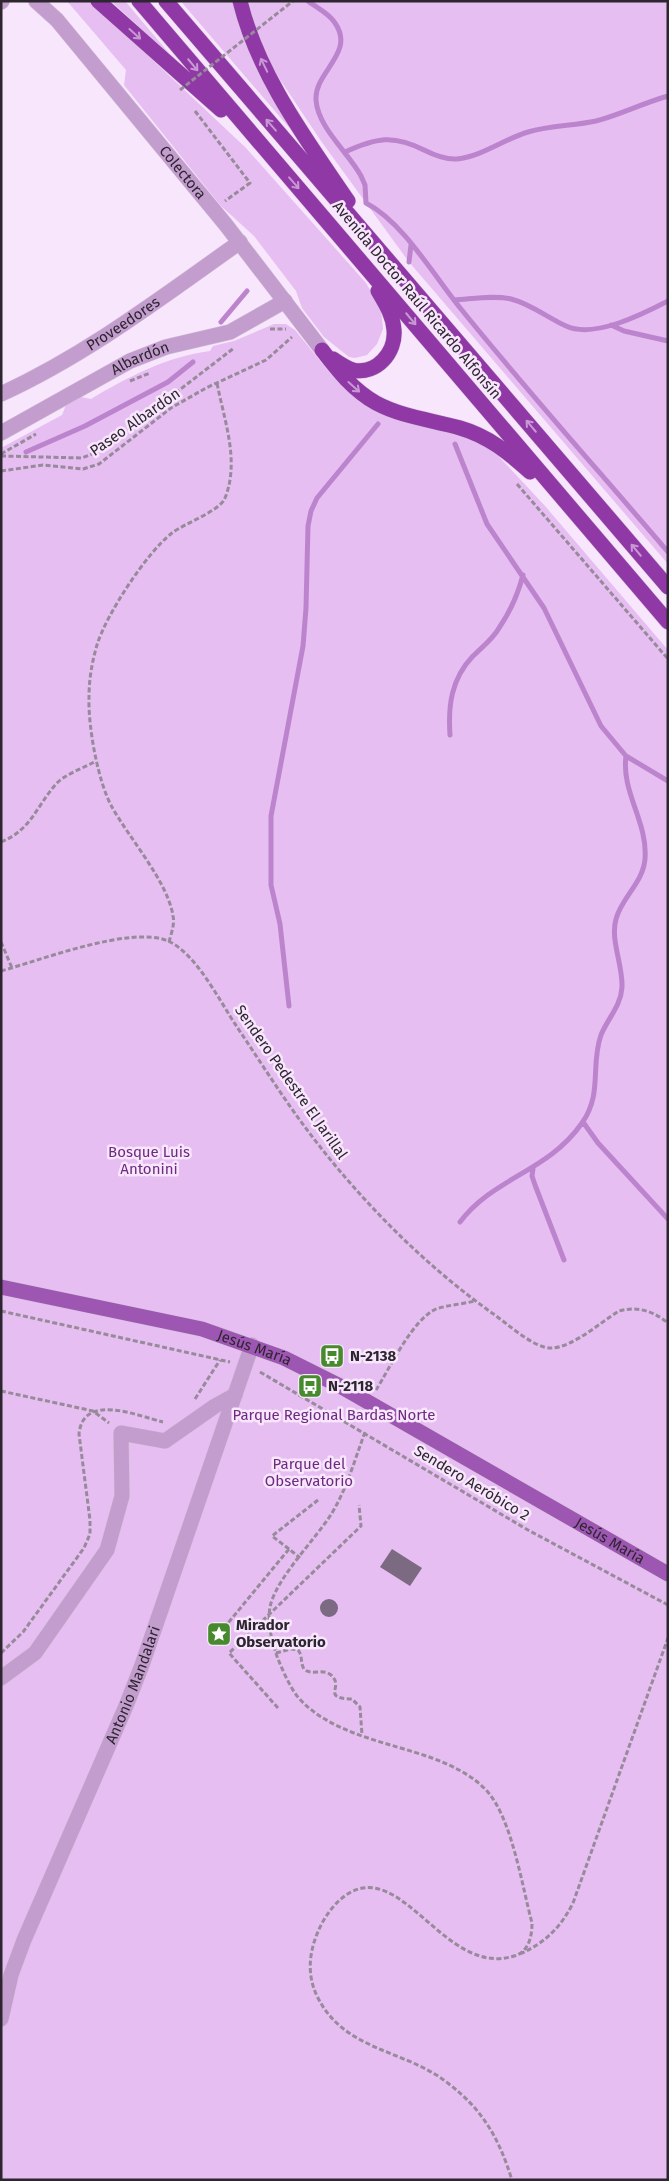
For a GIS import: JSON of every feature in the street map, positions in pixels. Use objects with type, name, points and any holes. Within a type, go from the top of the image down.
[{"type":"highway","points":[[98,1],[262,146]]},
{"type":"highway","name":"Avenida Doctor Raúl Ricardo Alfonsín","points":[[139,1],[668,622]]},
{"type":"highway","name":"Avenida Doctor Raúl Ricardo Alfonsín","points":[[166,1],[668,587]]},
{"type":"highway","points":[[240,1],[252,38],[276,88],[313,148],[384,254]]},
{"type":"highway","points":[[322,350],[344,366],[354,370],[375,366],[391,352],[394,341],[392,319],[359,257]]},
{"type":"highway","points":[[322,350],[342,376],[364,395],[401,414],[460,428],[485,437],[510,454],[571,507]]},
{"type":"main road","name":"Jesús María","points":[[1,1286],[202,1330],[252,1345],[284,1358],[333,1382],[668,1574]]},
{"type":"street","name":"Colectora","points":[[36,1],[57,20],[240,242],[322,350]]},
{"type":"street","name":"Proveedores","points":[[1,394],[38,377],[126,324],[240,242]]},
{"type":"street","name":"Albardón","points":[[1,432],[130,361],[166,347],[230,332],[285,301]]},
{"type":"street","name":"Antonio Mandalari","points":[[1,2019],[11,1975],[24,1940],[142,1665],[252,1345]]},
{"type":"street","points":[[1,1678],[35,1653],[107,1550],[122,1496],[121,1433],[165,1441],[215,1406],[235,1395]]},
{"type":"path","points":[[186,98],[180,90],[293,1]]},
{"type":"path","points":[[192,106],[250,183],[220,205]]},
{"type":"path","name":"Paseo Albardón","points":[[1,471],[43,465],[83,469],[99,464],[171,408],[217,383],[266,360],[294,335],[285,329],[267,330]]},
{"type":"path","points":[[1,455],[70,458],[92,454],[113,441],[239,344],[218,353]]},
{"type":"path","points":[[123,385],[156,370]]},
{"type":"path","points":[[170,942],[174,916],[140,849],[111,806],[96,761],[89,700],[90,677],[98,644],[109,620],[159,544],[191,520],[218,508],[226,494],[231,446],[217,383]]},
{"type":"path","points":[[1,455],[38,433]]},
{"type":"path","points":[[512,479],[668,659]]},
{"type":"path","points":[[1,842],[16,836],[31,821],[58,782],[96,761]]},
{"type":"path","name":"Sendero Pedestre El Jarillal","points":[[1,971],[125,937],[156,937],[170,942],[181,949],[201,973],[290,1107],[337,1168],[403,1239],[475,1301],[530,1340],[546,1348],[564,1346],[619,1311],[629,1308],[651,1312],[668,1323]]},
{"type":"path","points":[[1,942],[12,968]]},
{"type":"path","points":[[376,1390],[410,1335],[424,1317],[437,1309],[475,1301]]},
{"type":"path","points":[[1,1311],[220,1360],[191,1407]]},
{"type":"path","name":"Sendero Aeróbico 2","points":[[268,1375],[528,1530],[668,1605]]},
{"type":"path","points":[[1,1391],[93,1411],[112,1410],[166,1423]]},
{"type":"path","points":[[1,1653],[23,1632],[84,1548],[90,1534],[90,1520],[79,1434],[80,1426],[85,1417],[93,1411]]},
{"type":"path","points":[[365,1432],[339,1500],[275,1594],[269,1615],[276,1653],[296,1694],[310,1710],[327,1721],[362,1735],[450,1765],[470,1776],[487,1792],[499,1809],[506,1827],[532,1923],[532,1936],[527,1947],[518,1955]]},
{"type":"path","points":[[300,1558],[272,1536],[318,1500]]},
{"type":"path","points":[[278,1708],[229,1653],[362,1526],[359,1505]]},
{"type":"path","points":[[219,1634],[289,1549]]},
{"type":"path","points":[[512,2180],[503,2152],[488,2123],[469,2100],[448,2082],[427,2070],[348,2034],[322,2007],[313,1988],[310,1972],[311,1952],[327,1914],[340,1900],[352,1891],[366,1886],[379,1887],[391,1893],[452,1942],[468,1952],[485,1958],[502,1960],[518,1955],[533,1948],[552,1935],[573,1903],[668,1638]]},
{"type":"path","points":[[276,1653],[295,1649],[300,1653],[305,1670],[308,1672],[321,1671],[329,1674],[335,1682],[334,1693],[336,1696],[342,1700],[352,1699],[360,1707],[362,1735]]},
{"type":"green space","points":[[67,1],[90,1],[246,148],[366,283],[381,309],[383,329],[377,344],[367,355],[355,358],[349,357],[324,337],[302,308],[296,291],[254,236],[220,205],[124,85],[126,70]]},
{"type":"green space","points":[[111,1],[125,1],[173,58]]},
{"type":"green space","points":[[181,1],[235,1],[299,139],[184,5]]},
{"type":"green space","points":[[244,1],[668,1],[668,564],[409,262],[321,141],[265,57]]},
{"type":"green space","name":"Parque Regional Bardas Norte","points":[[274,324],[286,324],[295,330],[330,373],[348,391],[466,432],[490,447],[545,506],[668,650],[668,2180],[1,2180],[1,448],[62,415],[66,405],[81,397],[91,399],[118,383],[148,369],[179,358],[210,351],[213,346],[234,341]]},
{"type":"building","points":[[392,1549],[422,1568],[410,1586],[380,1567]]},
{"type":"building","points":[[329,1599],[335,1602],[338,1608],[335,1614],[329,1617],[323,1614],[320,1608],[323,1602]]},
{"type":"waterway","points":[[308,1],[330,16],[340,34],[341,44],[338,53],[321,80],[316,100],[322,120],[361,176],[365,185],[366,203],[380,212],[405,236],[486,340],[668,552]]},
{"type":"waterway","points":[[345,152],[375,141],[394,140],[413,145],[440,157],[457,159],[485,151],[528,132],[596,121],[668,96]]},
{"type":"waterway","points":[[409,262],[411,245]]},
{"type":"waterway","points":[[221,322],[247,291]]},
{"type":"waterway","points":[[454,300],[490,297],[511,299],[526,304],[566,326],[577,329],[604,327],[618,323],[668,301]]},
{"type":"waterway","points":[[611,325],[624,331],[668,341]]},
{"type":"waterway","points":[[26,452],[85,426],[168,382],[193,362]]},
{"type":"waterway","points":[[289,1006],[280,924],[271,885],[271,816],[303,646],[308,526],[311,511],[317,498],[378,424]]},
{"type":"waterway","points":[[455,444],[487,524],[544,608],[601,726],[626,756],[668,781]]},
{"type":"waterway","points":[[450,735],[452,693],[460,674],[473,656],[494,636],[503,622],[519,589],[523,575]]},
{"type":"waterway","points":[[460,1222],[489,1194],[553,1153],[582,1123],[592,1101],[598,1046],[601,1035],[617,1006],[622,987],[615,935],[616,919],[623,904],[637,883],[645,859],[643,832],[627,782],[626,756]]},
{"type":"waterway","points":[[583,1122],[598,1143],[668,1219]]},
{"type":"waterway","points":[[533,1169],[532,1176],[535,1185],[564,1260]]},
{"type":"place","name":"N-2138","points":[[332,1356]]},
{"type":"place","name":"N-2118","points":[[310,1386]]},
{"type":"place","name":"Mirador Observatorio","points":[[219,1634]]},
{"type":"park label","name":"Bosque Luis Antonini","points":[[149,1160]]},
{"type":"park label","name":"Parque del Observatorio","points":[[309,1472]]}]
